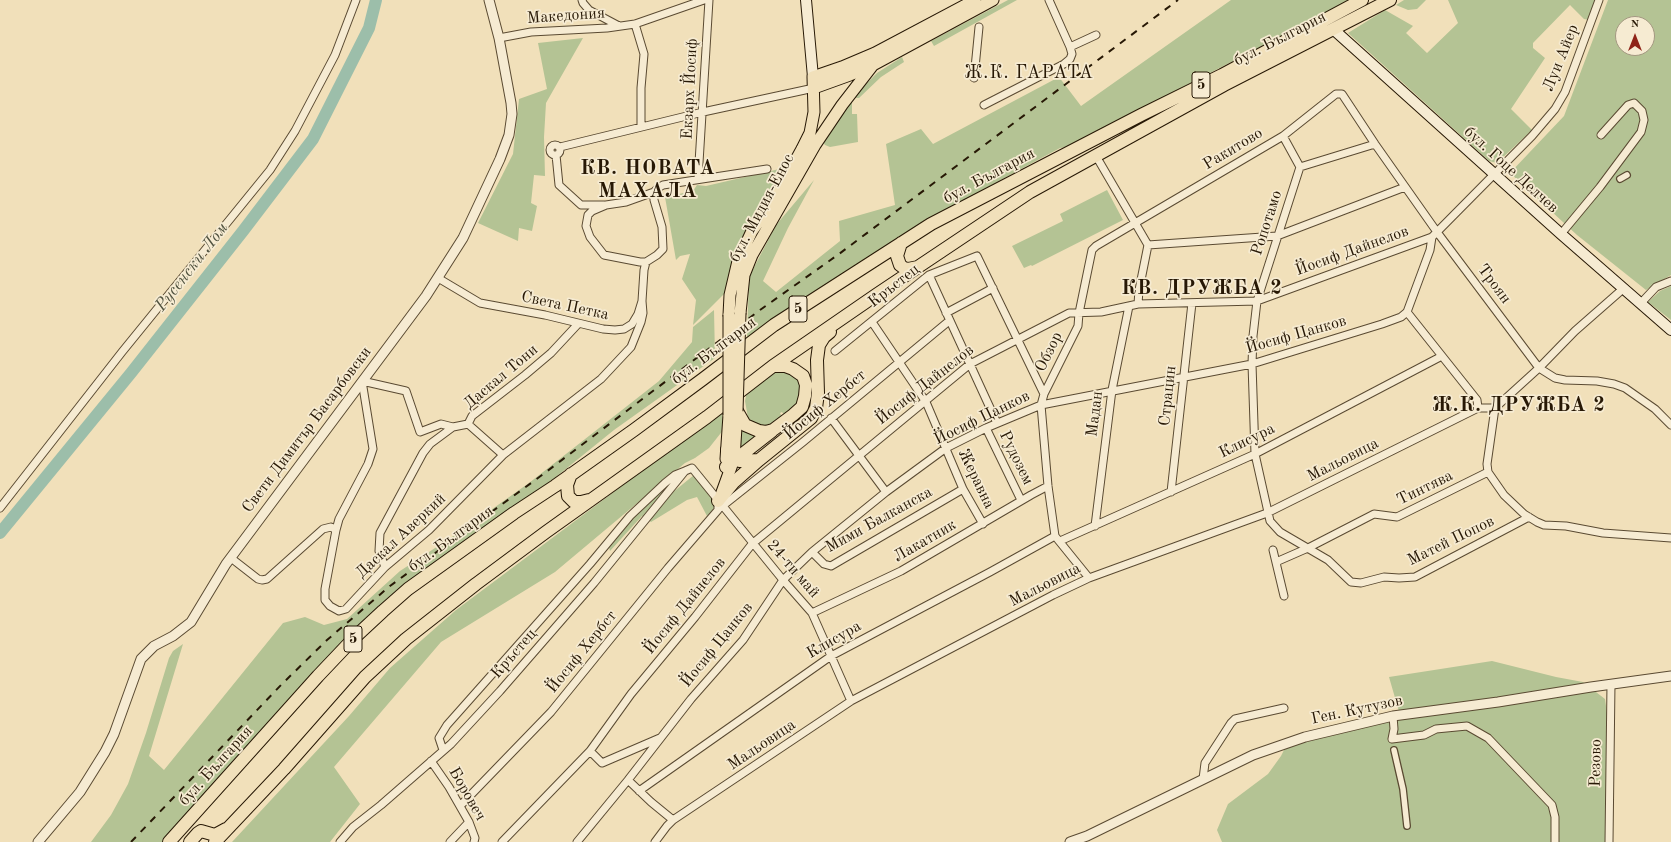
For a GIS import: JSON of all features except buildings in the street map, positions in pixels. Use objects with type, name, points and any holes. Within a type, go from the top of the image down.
[{"type":"highway","name":"бул. България","points":[[169,842],[318,676],[383,610],[514,513],[555,486],[691,388],[774,325],[901,243],[938,221],[1140,115],[1222,75],[1362,0]]},
{"type":"highway","name":"бул. България","points":[[215,842],[365,678],[406,639],[476,584],[707,417],[773,366],[1030,192],[1224,85],[1390,0]]},
{"type":"highway","points":[[901,243],[897,256],[900,265],[908,269],[918,267]]},
{"type":"highway","points":[[882,256],[893,260],[898,266],[898,280]]},
{"type":"highway","points":[[720,505],[734,482],[810,418],[816,408],[818,393],[817,360],[819,345],[824,337],[857,312],[876,295]]},
{"type":"highway","points":[[733,413],[745,425],[759,432],[766,432],[774,430],[802,407],[806,385],[803,376],[794,369],[785,366],[773,366]]},
{"type":"highway","points":[[729,458],[780,425]]},
{"type":"highway","points":[[729,458],[740,460],[759,460]]},
{"type":"highway","points":[[571,474],[567,485],[568,496],[574,502],[592,500]]},
{"type":"highway","points":[[555,486],[562,490],[565,496],[566,504],[562,521]]},
{"type":"highway","points":[[190,842],[201,831],[215,835],[228,827]]},
{"type":"main road","points":[[806,0],[814,82]]},
{"type":"main road","name":"бул. Мидия-Енос","points":[[814,82],[875,53],[976,0]]},
{"type":"main road","name":"бул. Мидия-Енос","points":[[814,82],[850,76],[993,0]]},
{"type":"main road","name":"бул. Гоце Делчев","points":[[1333,29],[1494,175],[1671,330]]},
{"type":"main road","name":"бул. Мидия-Енос","points":[[734,314],[744,275],[755,250],[815,145],[842,105],[873,65]]},
{"type":"main road","name":"бул. Мидия-Енос","points":[[720,505],[729,458],[733,413],[734,314],[730,295],[738,261],[752,232],[774,200],[810,133],[814,112],[814,82]]},
{"type":"street","points":[[0,508],[122,352],[270,170],[295,131],[335,55],[356,0]]},
{"type":"street","name":"Свети Димитър Басарбовски","points":[[38,842],[80,792],[105,752],[117,726],[141,659],[154,646],[173,636],[191,622],[230,558],[438,278],[463,238],[500,159],[508,135],[512,114],[499,38],[489,0]]},
{"type":"street","points":[[582,0],[583,4],[589,10],[619,26]]},
{"type":"street","name":"Македония","points":[[499,38],[531,32],[635,24],[704,0]]},
{"type":"street","name":"Екзарх Йосиф","points":[[698,179],[709,0]]},
{"type":"street","points":[[984,106],[1064,64],[1070,59],[1071,51],[1049,0]]},
{"type":"street","name":"Луи Айер","points":[[1494,175],[1532,136],[1554,109],[1565,92],[1599,0]]},
{"type":"street","points":[[635,24],[644,54],[641,88],[641,127]]},
{"type":"street","points":[[974,78],[979,27]]},
{"type":"street","points":[[1071,51],[1096,35]]},
{"type":"street","name":"бул. Мидия-Енос","points":[[606,205],[581,205],[559,185],[556,155],[560,151],[560,147],[703,112],[814,82]]},
{"type":"street","name":"Ракитово","points":[[1135,224],[1282,136],[1336,94],[1342,94]]},
{"type":"street","name":"Троян","points":[[1342,94],[1435,234],[1539,368],[1555,378],[1565,380],[1597,381],[1614,384],[1624,388],[1655,410],[1671,426]]},
{"type":"street","points":[[1561,234],[1600,187],[1641,132],[1644,120],[1642,111],[1634,103],[1628,105],[1601,135]]},
{"type":"street","points":[[1282,136],[1300,167],[1375,144]]},
{"type":"street","points":[[1096,156],[1148,245],[1139,290],[1138,304]]},
{"type":"street","name":"Ропотамо","points":[[1267,513],[1255,454],[1252,364],[1253,336],[1257,301],[1300,167]]},
{"type":"street","points":[[654,192],[654,200],[662,227],[663,249],[656,256],[646,262],[604,255],[593,243],[586,226],[588,216],[592,211],[606,205],[626,202],[654,192],[663,186],[698,179],[767,169]]},
{"type":"street","points":[[1620,179],[1627,174]]},
{"type":"street","name":"Йосиф Дайнелов","points":[[502,842],[590,751],[631,694],[695,617],[752,544],[858,455],[926,402],[970,364],[1069,313],[1101,312],[1138,304],[1257,301],[1435,234],[1494,175]]},
{"type":"street","points":[[1148,245],[1277,236],[1405,187]]},
{"type":"street","name":"Обзор","points":[[1089,578],[1058,538],[1048,486],[1041,405],[1044,394],[1078,326],[1079,313],[1094,248],[1135,224]]},
{"type":"street","points":[[1435,234],[1406,312],[1477,400],[1478,408],[1495,408]]},
{"type":"street","name":"Кръстец","points":[[835,351],[929,275],[977,256],[993,288]]},
{"type":"street","name":"Света Петка","points":[[438,278],[480,303],[545,315],[578,324],[615,330],[624,329],[635,321],[642,301],[646,262]]},
{"type":"street","name":"Рудозем","points":[[929,275],[997,423]]},
{"type":"street","points":[[1641,303],[1656,287],[1671,281]]},
{"type":"street","points":[[946,313],[993,288],[1044,394]]},
{"type":"street","points":[[1624,288],[1575,331],[1539,368],[1495,408],[1487,464],[1488,472],[1504,495],[1529,518],[1544,525],[1566,526],[1604,533],[1671,538]]},
{"type":"street","name":"Даскал Аверкий","points":[[362,381],[373,449],[368,464],[336,530],[325,589],[325,600],[330,606],[339,611],[346,609],[385,568],[429,530],[503,455],[601,379],[630,347],[641,322],[643,313],[642,301]]},
{"type":"street","name":"Страцин","points":[[1171,492],[1185,378],[1192,303]]},
{"type":"street","name":"Мадан","points":[[1095,526],[1112,390],[1129,306]]},
{"type":"street","name":"Йосиф Цанков","points":[[577,842],[628,780],[691,699],[743,640],[783,580],[812,552],[886,492],[946,448],[997,423],[1041,405],[1252,364],[1382,324],[1401,317],[1406,312]]},
{"type":"street","name":"Йосиф Хербст","points":[[460,806],[551,712],[720,505],[804,442],[949,321]]},
{"type":"street","name":"Жеравна","points":[[872,322],[926,402],[963,489],[983,524]]},
{"type":"street","name":"Даскал Тони","points":[[385,568],[379,551],[380,533],[423,453],[430,444],[453,427],[468,424],[472,416],[551,353],[578,324]]},
{"type":"street","name":"Клисура","points":[[639,791],[831,656],[1058,538],[1095,526],[1255,454],[1442,356]]},
{"type":"street","points":[[362,381],[406,392],[420,432],[441,424],[453,427]]},
{"type":"street","name":"Мальовица","points":[[655,842],[673,820],[851,701],[1053,594],[1089,578],[1267,513],[1478,408]]},
{"type":"street","points":[[831,418],[886,492]]},
{"type":"street","points":[[468,424],[503,455]]},
{"type":"street","name":"Рудозем","points":[[986,428],[1021,500]]},
{"type":"street","points":[[443,750],[439,738],[447,725],[585,570],[630,516],[675,475],[688,470]]},
{"type":"street","name":"Кръстец","points":[[340,842],[353,827],[381,806],[431,760],[451,744],[500,691],[594,583],[688,470]]},
{"type":"street","name":"24-ти май","points":[[688,470],[720,505],[812,613],[851,701]]},
{"type":"street","name":"Тинтява","points":[[1276,562],[1308,548],[1374,514],[1397,518],[1488,472]]},
{"type":"street","name":"Лакатник","points":[[812,613],[901,571],[983,524],[1021,500],[1048,486]]},
{"type":"street","name":"Мими Балканска","points":[[812,552],[824,564],[831,566],[963,489]]},
{"type":"street","name":"Матей Попов","points":[[1267,513],[1270,521],[1280,532],[1328,560],[1351,582],[1361,583],[1384,577],[1415,577],[1529,518]]},
{"type":"street","points":[[230,558],[258,579],[262,580],[267,578],[323,529],[331,527],[336,530]]},
{"type":"street","points":[[1273,550],[1284,596]]},
{"type":"street","name":"Ген. Кутузов","points":[[1070,842],[1087,836],[1253,755],[1284,743],[1393,716],[1671,676]]},
{"type":"street","name":"Резово","points":[[1609,842],[1611,684]]},
{"type":"street","points":[[1203,779],[1205,763],[1235,719],[1284,708]]},
{"type":"street","points":[[1393,716],[1394,729],[1392,739],[1424,735],[1436,729],[1467,726],[1488,738],[1552,805],[1555,817],[1555,842]]},
{"type":"street","points":[[590,751],[602,763],[660,738]]},
{"type":"street","points":[[1394,750],[1403,789],[1407,826]]},
{"type":"street","name":"Боровеч","points":[[431,760],[469,822],[475,838],[474,842]]},
{"type":"street","points":[[628,780],[673,820]]},
{"type":"street","points":[[450,842],[469,822]]},
{"type":"green space","points":[[1008,0],[1017,0],[934,46],[931,41]]},
{"type":"green space","points":[[1231,0],[1351,0],[1067,147],[1060,148],[949,208],[747,337],[749,277],[776,225],[814,180],[788,228],[763,281],[776,292],[840,241],[839,221],[895,205],[886,144],[921,129],[933,144],[1059,77],[1081,106]]},
{"type":"green space","points":[[1404,0],[1426,0],[1417,9],[1408,10],[1396,5]]},
{"type":"green space","points":[[1448,0],[1598,0],[1589,20],[1584,19],[1570,5],[1533,43],[1533,48],[1545,58],[1511,109],[1532,130],[1497,163],[1489,161],[1348,33],[1385,10],[1413,26],[1406,33],[1427,53],[1458,23]]},
{"type":"green space","points":[[1608,0],[1671,0],[1671,275],[1646,290],[1577,235],[1510,173],[1564,116]]},
{"type":"green space","points":[[583,38],[546,103],[544,137],[545,176],[534,175],[531,203],[537,206],[532,231],[519,228],[518,241],[478,223],[513,154],[519,99],[547,89],[538,43]]},
{"type":"green space","points":[[902,57],[904,62],[881,77],[859,98],[854,98],[855,95],[877,73]]},
{"type":"green space","points":[[852,100],[852,114],[857,114],[858,142],[830,147],[825,145],[823,142]]},
{"type":"green space","points":[[788,167],[725,293],[693,325],[696,300],[682,279],[690,254],[680,256],[676,260],[665,197],[693,191],[697,185],[706,186]]},
{"type":"green space","points":[[1107,190],[1123,220],[1032,266],[1031,265],[1024,268],[1012,246],[1063,221],[1060,214]]},
{"type":"green space","points":[[1671,286],[1671,320],[1648,302],[1660,291]]},
{"type":"green space","points":[[714,310],[715,358],[614,430],[541,489],[364,623],[322,663],[316,672],[164,842],[91,842],[111,815],[128,784],[146,733],[169,658],[173,651],[183,644],[149,756],[164,770],[283,623],[305,617],[324,625],[347,619],[400,571],[464,529],[529,483],[659,381],[692,342],[693,327]]},
{"type":"green space","points":[[783,371],[797,377],[800,383],[800,395],[797,405],[784,415],[782,412],[780,413],[782,417],[772,425],[759,426],[748,418],[745,401],[747,391],[773,373]]},
{"type":"green space","points":[[722,411],[724,429],[709,448],[685,463],[555,572],[441,642],[334,767],[360,804],[330,842],[232,842],[349,716],[390,668],[456,610]]},
{"type":"green space","points":[[741,424],[759,434],[740,450]]},
{"type":"green space","points":[[678,475],[645,515],[694,475],[716,503],[715,508],[707,516],[697,497],[687,500],[651,522],[642,516],[610,551],[608,544],[635,512]]},
{"type":"green space","points":[[1492,661],[1583,682],[1605,699],[1611,741],[1609,842],[1222,842],[1217,830],[1228,804],[1268,774],[1285,748],[1400,715],[1389,677]]},
{"type":"waterway","name":"Русенски Лом","points":[[0,533],[131,373],[243,231],[313,139],[369,28],[376,0]]},
{"type":"railway","points":[[131,842],[281,685],[327,640],[390,586],[542,475],[760,310],[839,254],[1178,0]]},
{"type":"district","name":"Ж.К. ГАРАТА","points":[[1029,73]]},
{"type":"district","name":"КВ. НОВАТА МАХАЛА","points":[[648,180]]},
{"type":"district","name":"КВ. ДРУЖБА 2","points":[[1202,289]]},
{"type":"district","name":"Ж.К. ДРУЖБА 2","points":[[1519,406]]}]
